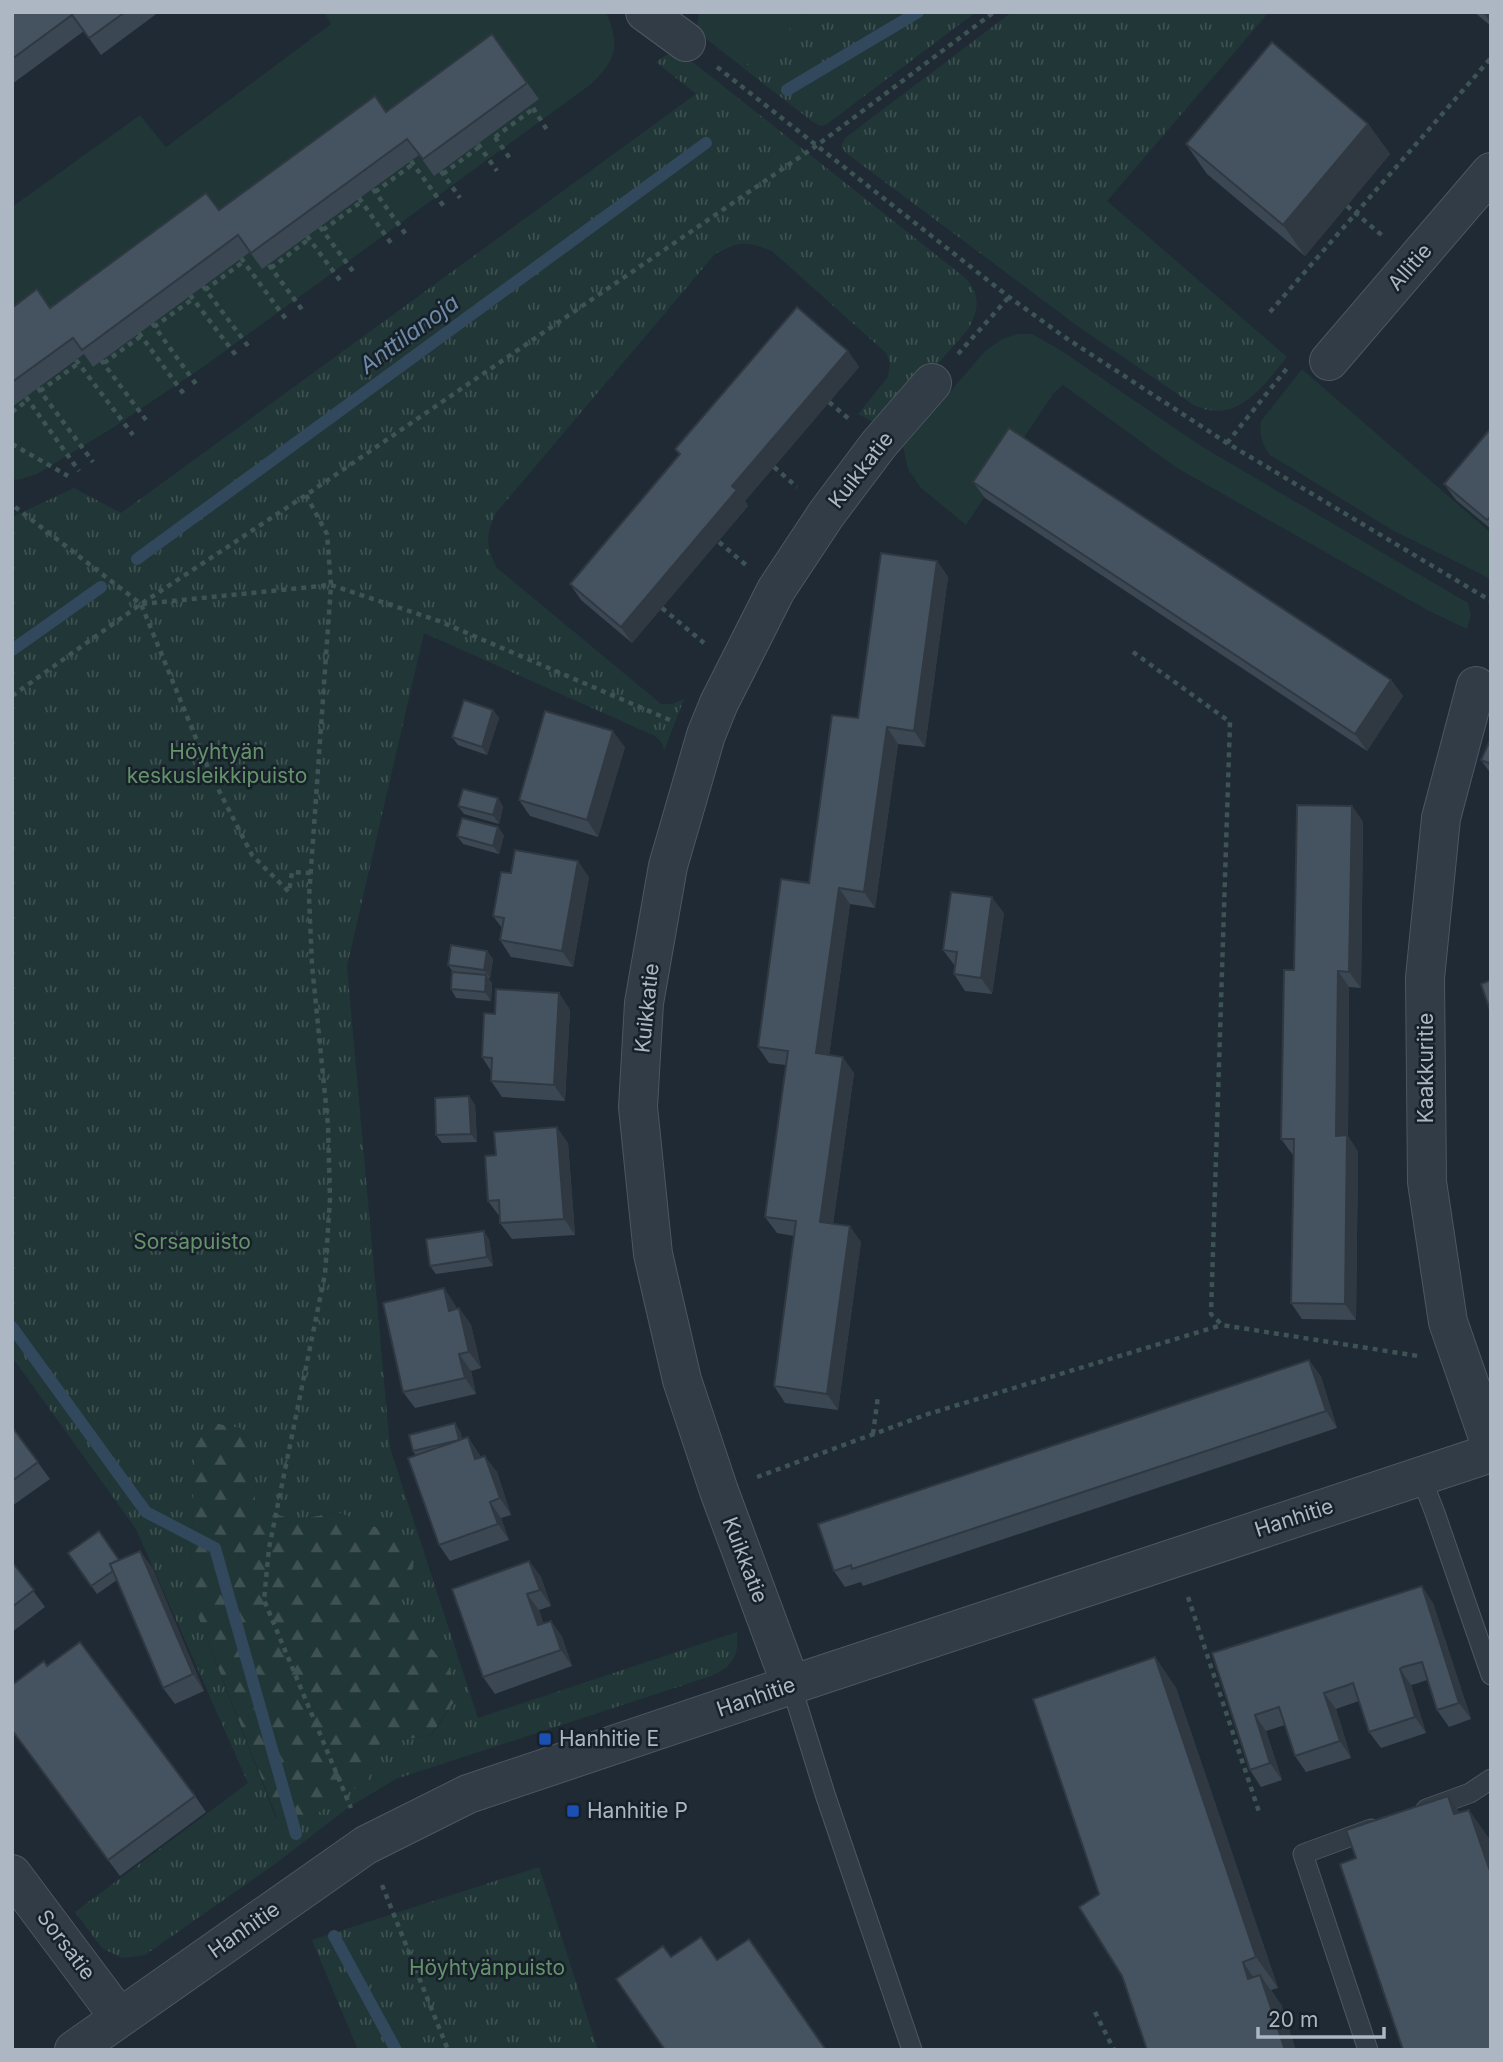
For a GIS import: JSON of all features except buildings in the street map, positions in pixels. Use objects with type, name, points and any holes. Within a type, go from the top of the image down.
[{"type":"street","points":[[645,12],[687,43]]},
{"type":"street","name":"Allitie","points":[[1329,361],[1491,172]]},
{"type":"street","name":"Kuikkatie","points":[[791,1685],[719,1491],[675,1355],[653,1254],[638,1107],[644,1003],[668,866],[706,735],[719,703],[776,590],[827,513],[860,468],[932,383]]},
{"type":"street","name":"Kaakkuritie","points":[[1476,686],[1439,831],[1425,978],[1427,1182],[1448,1322],[1491,1446]]},
{"type":"street","name":"Hanhitie","points":[[74,2050],[366,1845],[468,1794],[1491,1453]]},
{"type":"street","name":"Sorsatie","points":[[12,1874],[119,2017]]},
{"type":"lane","points":[[1421,1477],[1491,1675]]},
{"type":"lane","points":[[791,1685],[912,2050]]},
{"type":"lane","points":[[1367,2050],[1303,1854],[1470,1793],[1491,1779]]},
{"type":"path","points":[[12,696],[141,604],[306,495],[816,146],[994,12]]},
{"type":"path","points":[[687,43],[1009,297],[1066,338],[1227,443],[1491,601]]},
{"type":"path","points":[[1270,312],[1491,58]]},
{"type":"path","points":[[511,160],[493,135],[532,107],[549,133]]},
{"type":"path","points":[[460,198],[442,172],[478,145],[496,171]]},
{"type":"path","points":[[407,236],[374,190],[412,162],[445,208]]},
{"type":"path","points":[[355,274],[322,229],[360,200],[393,246]]},
{"type":"path","points":[[1347,206],[1392,244]]},
{"type":"path","points":[[303,311],[270,266],[308,238],[342,283]]},
{"type":"path","points":[[251,349],[204,288],[242,260],[288,322]]},
{"type":"path","points":[[198,387],[153,325],[192,296],[238,358]]},
{"type":"path","points":[[932,383],[1009,297]]},
{"type":"path","points":[[149,424],[103,362],[140,334],[186,397]]},
{"type":"path","points":[[93,462],[39,390],[77,362],[133,435]]},
{"type":"path","points":[[1227,443],[1288,367]]},
{"type":"path","points":[[12,412],[27,398],[79,471]]},
{"type":"path","points":[[12,444],[68,477]]},
{"type":"path","points":[[306,495],[327,534],[331,585],[309,897],[312,965],[328,1125],[330,1199],[325,1274],[269,1548],[264,1600],[354,1815]]},
{"type":"path","points":[[15,507],[141,604],[211,775],[252,855],[289,892],[292,872],[311,873]]},
{"type":"path","points":[[141,604],[331,585],[439,621],[706,735]]},
{"type":"path","points":[[663,608],[710,648]]},
{"type":"path","points":[[1133,652],[1230,722],[1211,1314],[1222,1325]]},
{"type":"path","points":[[719,1491],[941,1410],[1222,1325],[1430,1357]]},
{"type":"path","points":[[873,1434],[877,1396]]},
{"type":"path","points":[[1186,1593],[1259,1811]]},
{"type":"path","points":[[379,1876],[448,2050]]},
{"type":"path","points":[[1096,2012],[1114,2050]]},
{"type":"green space","points":[[324,12],[606,12],[614,44],[606,68],[590,85],[206,365],[111,429],[37,474],[18,480],[12,479],[12,207],[140,115],[166,147],[331,24]]},
{"type":"green space","points":[[699,12],[804,12],[771,51],[742,67],[696,31]]},
{"type":"green space","points":[[804,12],[976,12],[821,126],[742,67],[771,51]]},
{"type":"green space","points":[[1012,12],[1269,12],[1107,201],[1287,357],[1247,400],[1222,410],[1208,410],[1192,404],[1079,327],[846,153],[841,146],[845,138]]},
{"type":"green space","name":"Sorsapuisto","points":[[677,54],[689,59],[964,277],[976,295],[975,314],[969,328],[888,421],[873,422],[858,414],[888,377],[890,363],[886,353],[772,251],[743,244],[715,254],[496,513],[489,535],[489,547],[497,568],[661,704],[672,704],[684,699],[664,751],[662,743],[655,736],[424,633],[347,966],[390,1448],[478,1718],[737,1632],[737,1648],[729,1664],[711,1676],[396,1779],[349,1807],[275,1864],[145,1955],[122,1958],[102,1948],[75,1912],[248,1783],[136,1529],[12,1357],[12,517],[74,488],[121,513],[696,94],[656,62],[666,55]],"holes":[[[210,1422],[240,1428],[251,1446],[256,1508],[296,1520],[337,1512],[399,1536],[414,1562],[395,1605],[451,1672],[454,1702],[432,1735],[380,1744],[368,1780],[307,1820],[276,1818],[190,1596],[195,1446]]]},
{"type":"green space","points":[[1018,334],[1032,334],[1062,351],[1201,446],[1468,603],[1471,615],[1467,629],[1429,611],[1177,468],[1063,385],[1053,394],[966,525],[921,488],[908,469],[903,447],[985,351],[1002,339]]},
{"type":"green space","points":[[1302,369],[1491,533],[1491,579],[1394,531],[1270,455],[1262,440],[1261,421]]},
{"type":"green space","points":[[210,1422],[240,1428],[251,1446],[256,1508],[296,1520],[337,1512],[399,1536],[414,1562],[396,1605],[451,1672],[454,1702],[431,1735],[380,1744],[368,1780],[307,1820],[277,1818],[190,1596],[195,1446]]},
{"type":"green space","name":"Höyhtyänpuisto","points":[[539,1867],[598,2050],[358,2050],[312,1940]]},
{"type":"waterway","name":"Anttilanoja","points":[[787,90],[918,12]]},
{"type":"waterway","name":"Anttilanoja","points":[[137,559],[706,143]]},
{"type":"waterway","name":"Anttilanoja","points":[[12,650],[101,587]]},
{"type":"waterway","points":[[12,1327],[146,1512],[215,1548],[296,1834]]},
{"type":"waterway","points":[[334,1936],[396,2050]]},
{"type":"place","name":"Hanhitie E","points":[[545,1739]]},
{"type":"place","name":"Hanhitie P","points":[[573,1811]]},
{"type":"park label","name":"Höyhtyän keskusleikkipuisto","points":[[217,764]]}]
